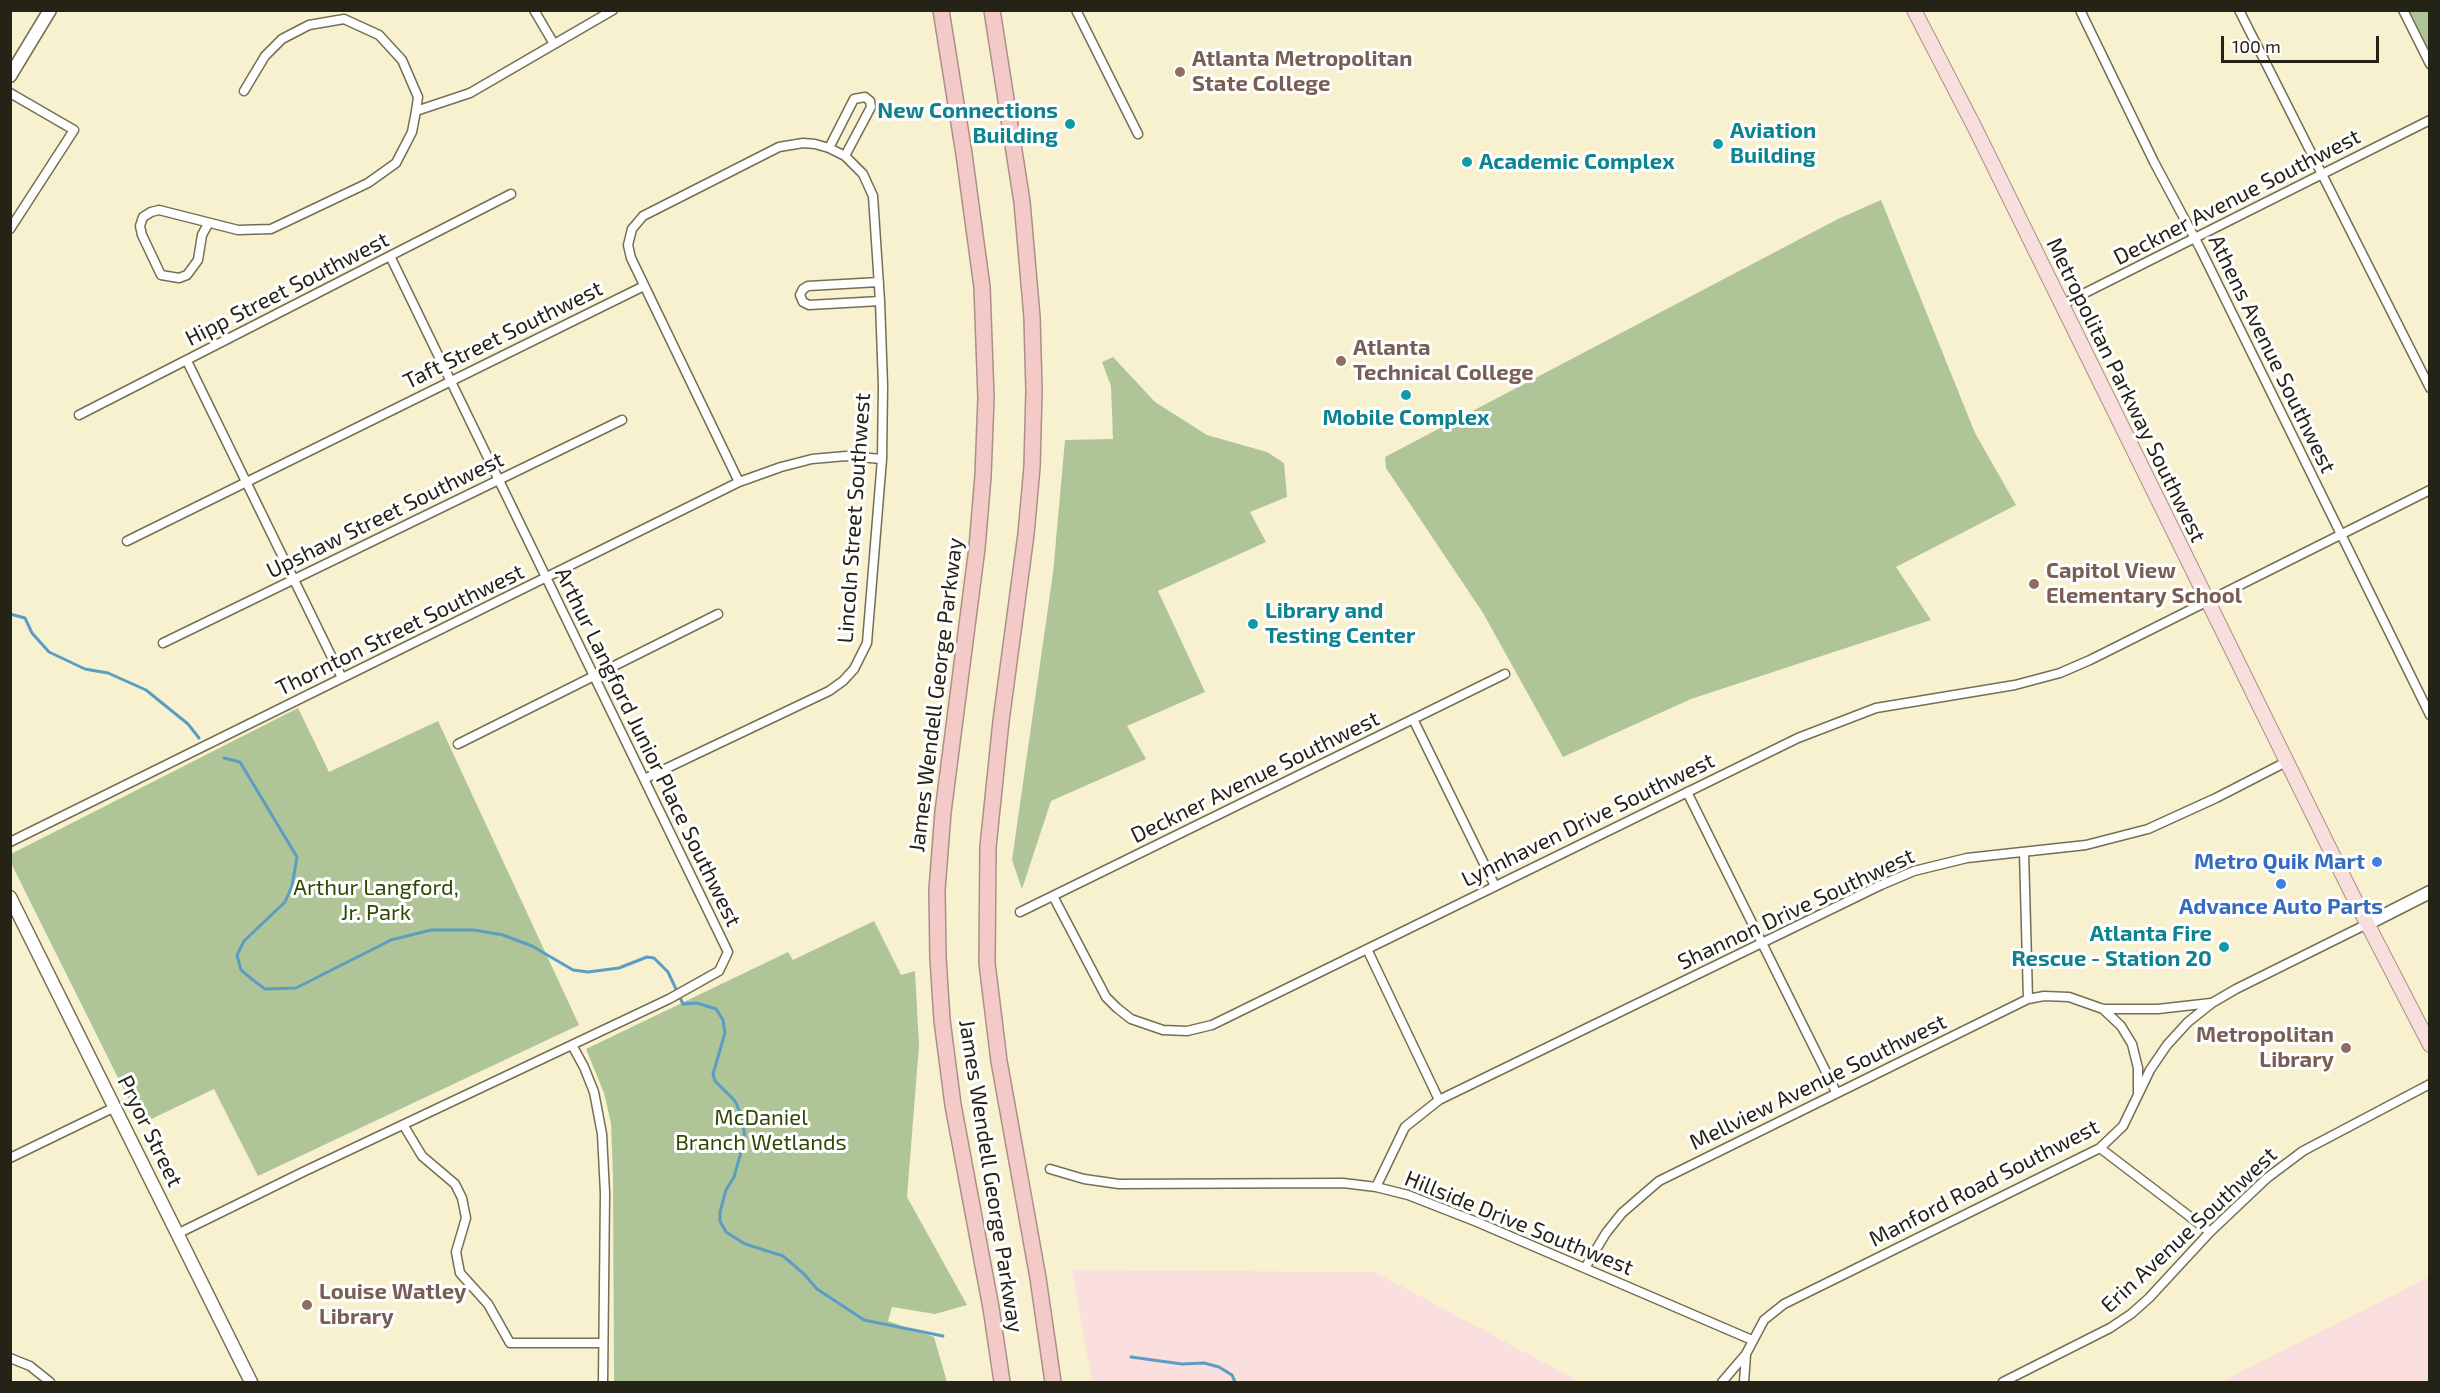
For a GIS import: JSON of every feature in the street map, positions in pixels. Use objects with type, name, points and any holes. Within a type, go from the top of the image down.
[{"type":"highway","name":"James Wendell George Parkway","points":[[941,10],[966,165],[980,276],[986,398],[977,548],[943,812],[937,890],[938,958],[942,1020],[953,1105],[991,1308],[1002,1383]]},
{"type":"highway","name":"James Wendell George Parkway","points":[[992,10],[1022,202],[1031,289],[1034,391],[1032,467],[1026,534],[1001,721],[988,848],[987,963],[1002,1082],[1039,1288],[1053,1383]]},
{"type":"main road","points":[[10,76],[50,10]]},
{"type":"main road","name":"Metropolitan Parkway Southwest","points":[[1914,10],[2286,762],[2430,1045]]},
{"type":"main road","points":[[2367,924],[2430,892]]},
{"type":"main road","name":"Pryor Street","points":[[10,897],[15,916],[115,1107],[251,1383]]},
{"type":"street","points":[[534,10],[554,44]]},
{"type":"street","points":[[416,111],[470,93],[613,10]]},
{"type":"street","points":[[1076,10],[1137,134]]},
{"type":"street","name":"Athens Avenue Southwest","points":[[2080,10],[2430,715]]},
{"type":"street","points":[[2239,10],[2430,388]]},
{"type":"street","points":[[2403,10],[2430,63]]},
{"type":"street","points":[[208,224],[202,235],[198,260],[187,275],[178,278],[161,275],[142,235],[140,225],[143,217],[159,210],[238,230],[271,229],[368,183],[396,163],[412,132],[418,97],[402,60],[379,35],[344,19],[309,25],[282,39],[265,56],[244,91]]},
{"type":"street","points":[[10,93],[74,130],[10,229]]},
{"type":"street","points":[[739,482],[631,258],[628,245],[632,229],[643,216],[779,147],[803,143],[830,148],[854,99],[858,96],[865,97],[870,101],[870,107],[845,156]]},
{"type":"street","name":"Deckner Avenue Southwest","points":[[2061,305],[2430,120]]},
{"type":"street","name":"Lincoln Street Southwest","points":[[644,779],[829,691],[855,669],[867,643],[882,459],[880,301],[873,196],[863,174],[845,156],[830,148]]},
{"type":"street","name":"Hipp Street Southwest","points":[[79,415],[511,194]]},
{"type":"street","name":"Arthur Langford Junior Place Southwest","points":[[177,1234],[669,999],[719,971],[728,952],[390,256]]},
{"type":"street","points":[[879,282],[808,286],[800,295],[803,302],[809,305],[880,301]]},
{"type":"street","name":"Taft Street Southwest","points":[[127,541],[644,286]]},
{"type":"street","points":[[187,361],[342,678]]},
{"type":"street","name":"Upshaw Street Southwest","points":[[163,644],[622,420]]},
{"type":"street","name":"Thornton Street Southwest","points":[[10,842],[739,482],[781,466],[812,459],[846,456],[882,459]]},
{"type":"street","name":"Lynnhaven Drive Southwest","points":[[1053,896],[1106,997],[1131,1019],[1163,1030],[1187,1031],[1212,1025],[1798,738],[1863,712],[2016,685],[2060,673],[2430,490]]},
{"type":"street","points":[[458,744],[718,614]]},
{"type":"street","name":"Deckner Avenue Southwest","points":[[1020,912],[1505,674]]},
{"type":"street","points":[[1413,719],[1495,886]]},
{"type":"street","name":"Shannon Drive Southwest","points":[[1376,1186],[1405,1127],[1440,1100],[1881,885],[1914,871],[1967,858],[2086,845],[2148,830],[2286,762]]},
{"type":"street","points":[[1687,792],[1836,1092]]},
{"type":"street","points":[[2024,852],[2028,999]]},
{"type":"street","name":"Manford Road Southwest","points":[[1722,1383],[1746,1354],[1764,1320],[1784,1304],[2100,1149],[2123,1126],[2150,1070],[2167,1045],[2188,1022],[2212,1003],[2236,989],[2367,924]]},
{"type":"street","points":[[1367,949],[1440,1100]]},
{"type":"street","name":"Mellview Avenue Southwest","points":[[1585,1268],[1606,1233],[1622,1213],[1659,1181],[2028,999],[2044,996],[2069,997],[2103,1009],[2121,1026],[2132,1044],[2138,1068],[2138,1095]]},
{"type":"street","name":"Mellview Avenue Southwest","points":[[2103,1009],[2158,1009],[2212,1003]]},
{"type":"street","points":[[572,1045],[594,1092],[602,1134],[605,1193],[603,1383]]},
{"type":"street","name":"Erin Avenue Southwest","points":[[2003,1383],[2110,1328],[2131,1314],[2149,1298],[2210,1232],[2267,1178],[2303,1151],[2430,1084]]},
{"type":"street","points":[[10,1158],[115,1107]]},
{"type":"street","points":[[404,1125],[422,1156],[455,1184],[462,1198],[466,1218],[456,1252],[460,1273],[488,1305],[510,1343],[603,1343]]},
{"type":"street","points":[[2100,1149],[2210,1232]]},
{"type":"street","name":"Hillside Drive Southwest","points":[[1050,1169],[1084,1179],[1119,1184],[1376,1186],[1418,1199],[1752,1340]]},
{"type":"street","points":[[1744,1383],[1746,1354]]},
{"type":"street","points":[[10,1358],[30,1366],[50,1383]]},
{"type":"shaded area","points":[[1072,1270],[1375,1272],[1580,1382],[1092,1382]]},
{"type":"shaded area","points":[[2429,1277],[2429,1382],[2221,1382]]},
{"type":"green space","points":[[2399,11],[2429,11],[2429,73]]},
{"type":"green space","points":[[1881,200],[1975,433],[2016,505],[1896,567],[1931,620],[1691,699],[1563,757],[1483,613],[1386,468],[1385,457],[1838,219]]},
{"type":"green space","points":[[1113,357],[1155,402],[1207,435],[1267,452],[1284,463],[1287,497],[1250,512],[1266,542],[1158,591],[1205,692],[1127,726],[1146,759],[1051,801],[1022,889],[1012,860],[1053,573],[1065,440],[1113,439],[1111,386],[1102,362]]},
{"type":"green space","name":"Arthur Langford, Jr. Park","points":[[298,708],[329,772],[438,721],[579,1025],[258,1176],[214,1089],[141,1124],[11,863],[11,854]]},
{"type":"green space","name":"McDaniel Branch Wetlands","points":[[874,921],[901,975],[915,971],[919,1045],[907,1197],[967,1305],[935,1314],[892,1307],[888,1321],[934,1337],[947,1382],[614,1382],[611,1123],[604,1093],[586,1049],[788,952],[793,960]]},
{"type":"waterway","points":[[10,614],[25,618],[32,633],[49,652],[85,669],[108,673],[146,690],[188,724],[199,738]]},
{"type":"waterway","points":[[224,758],[240,762],[297,857],[292,886],[285,902],[244,941],[237,955],[241,970],[253,980],[265,989],[296,988],[391,940],[431,930],[474,930],[503,935],[532,946],[573,970],[588,972],[619,968],[647,957],[654,958],[668,972],[683,1004],[697,1003],[716,1009],[723,1020],[725,1033],[713,1074],[715,1081],[735,1101],[742,1117],[745,1138],[734,1177],[726,1190],[720,1212],[720,1221],[726,1232],[745,1244],[783,1256],[817,1289],[864,1320],[943,1336]]},
{"type":"waterway","points":[[1131,1357],[1182,1364],[1204,1363],[1219,1367],[1232,1375],[1235,1382]]},
{"type":"place","name":"Atlanta Metropolitan State College","points":[[1180,72]]},
{"type":"place","name":"New Connections Building","points":[[1070,124]]},
{"type":"place","name":"Aviation Building","points":[[1718,144]]},
{"type":"place","name":"Academic Complex","points":[[1467,162]]},
{"type":"place","name":"Atlanta Technical College","points":[[1341,361]]},
{"type":"place","name":"Mobile Complex","points":[[1406,395]]},
{"type":"place","name":"Capitol View Elementary School","points":[[2034,584]]},
{"type":"place","name":"Library and Testing Center","points":[[1253,624]]},
{"type":"place","name":"Metro Quik Mart","points":[[2377,862]]},
{"type":"place","name":"Advance Auto Parts","points":[[2281,884]]},
{"type":"place","name":"Atlanta Fire Rescue - Station 20","points":[[2224,947]]},
{"type":"place","name":"Metropolitan Library","points":[[2346,1048]]},
{"type":"place","name":"Louise Watley Library","points":[[307,1305]]}]
